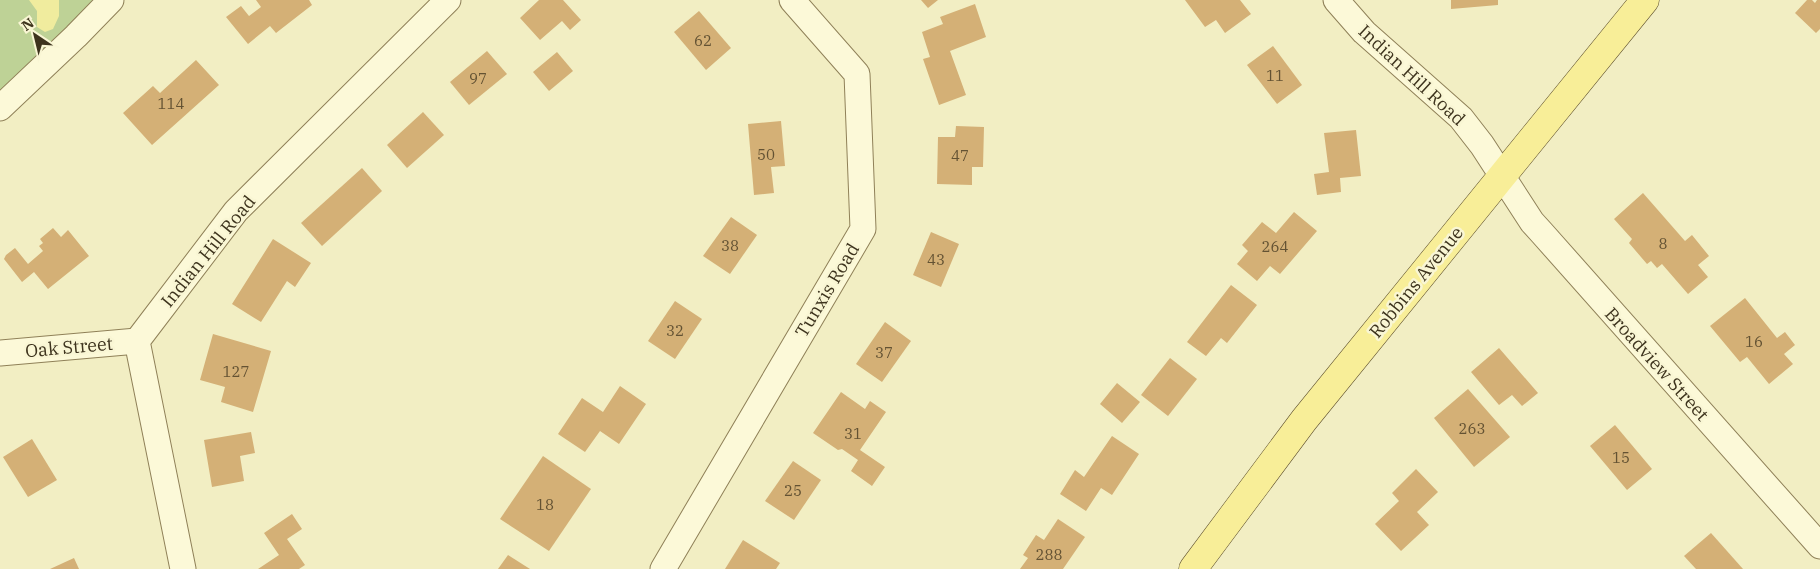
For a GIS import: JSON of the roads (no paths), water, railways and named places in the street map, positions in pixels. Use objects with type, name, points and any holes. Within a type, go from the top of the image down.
[{"type":"main road","name":"Robbins Avenue","points":[[1193,569],[1304,420],[1645,0]]},
{"type":"street","points":[[0,108],[111,0]]},
{"type":"street","name":"Indian Hill Road","points":[[137,341],[236,211],[448,0]]},
{"type":"street","name":"Tunxis Road","points":[[663,569],[863,229],[857,74],[792,0]]},
{"type":"street","name":"Indian Hill Road","points":[[1336,0],[1364,32],[1461,118],[1503,176]]},
{"type":"street","name":"Broadview Street","points":[[1503,176],[1532,222],[1542,234],[1820,546]]},
{"type":"street","points":[[137,341],[183,569]]},
{"type":"street","name":"Oak Street","points":[[0,353],[137,341]]}]
